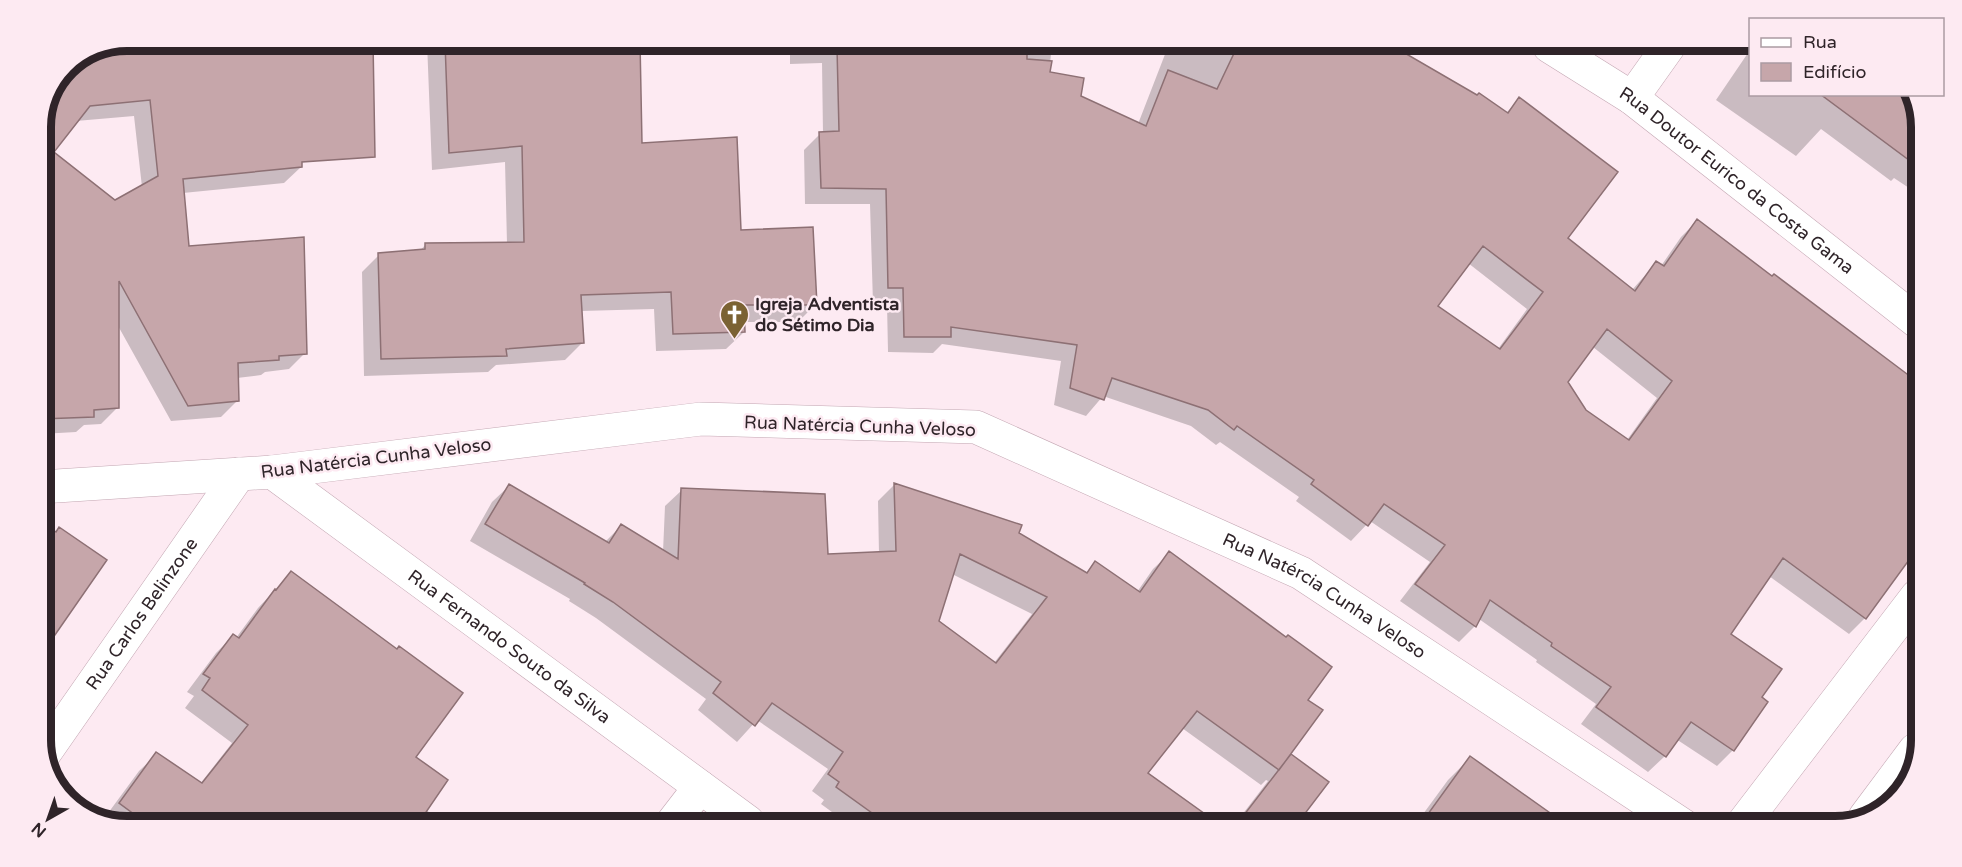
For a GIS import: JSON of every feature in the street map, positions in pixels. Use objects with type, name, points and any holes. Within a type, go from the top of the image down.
[{"type":"street","name":"Rua Doutor Eurico da Costa Gama","points":[[1557,51],[1632,98],[1911,317]]},
{"type":"street","points":[[1632,98],[1665,51]]},
{"type":"street","name":"Rua Natércia Cunha Veloso","points":[[51,486],[272,472],[702,419],[976,427],[1301,573],[1669,816]]},
{"type":"street","name":"Rua Fernando Souto da Silva","points":[[272,472],[740,816]]},
{"type":"street","name":"Rua Carlos Belinzone","points":[[51,744],[239,474]]},
{"type":"street","points":[[1749,816],[1911,604]]},
{"type":"street","points":[[1876,804],[1908,759]]},
{"type":"street","points":[[678,816],[700,787]]},
{"type":"building","points":[[373,51],[375,157],[302,162],[302,167],[183,179],[189,246],[304,237],[307,354],[279,356],[279,360],[238,363],[239,401],[188,406],[119,281],[119,408],[94,410],[94,417],[51,419],[51,122],[57,98],[73,73],[98,57],[113,52]],"holes":[[[150,100],[158,176],[115,200],[54,152],[90,106]]]},
{"type":"building","points":[[445,51],[640,51],[642,143],[737,137],[741,230],[813,227],[817,305],[744,305],[745,332],[673,334],[671,292],[581,295],[584,343],[506,349],[507,356],[381,359],[378,253],[425,249],[425,243],[524,242],[522,146],[449,153]]},
{"type":"building","points":[[837,51],[1021,51],[1021,54],[1027,54],[1027,59],[1052,61],[1050,72],[1084,78],[1081,96],[1146,126],[1168,70],[1217,89],[1235,51],[1401,51],[1477,95],[1479,93],[1508,113],[1519,97],[1618,172],[1568,238],[1635,291],[1656,261],[1664,266],[1697,219],[1911,377],[1911,557],[1866,619],[1783,558],[1731,634],[1782,669],[1762,697],[1768,702],[1734,751],[1691,722],[1666,757],[1596,707],[1611,687],[1490,600],[1476,627],[1415,584],[1445,545],[1384,504],[1368,526],[1311,484],[1314,480],[1237,426],[1234,430],[1208,410],[1112,378],[1104,400],[1070,388],[1077,345],[951,327],[951,337],[904,337],[903,288],[888,288],[886,189],[821,188],[819,132],[839,131]],"holes":[[[1483,246],[1543,292],[1500,349],[1438,306]],[[1607,329],[1672,381],[1629,440],[1586,410],[1568,382]]]},
{"type":"building","points":[[1823,96],[1904,96],[1911,122],[1911,162]]},
{"type":"building","points":[[894,483],[1022,525],[1019,533],[1087,573],[1095,561],[1140,592],[1169,551],[1286,637],[1288,635],[1332,667],[1308,700],[1323,710],[1279,770],[1197,711],[1148,773],[1208,816],[876,816],[836,787],[839,782],[828,774],[843,752],[772,703],[755,726],[713,693],[721,682],[585,583],[485,524],[509,484],[609,543],[621,524],[678,559],[681,488],[825,494],[828,554],[896,551]],"holes":[[[960,554],[1047,597],[996,663],[939,621]]]},
{"type":"building","points":[[59,527],[107,560],[51,641],[51,528],[56,532]]},
{"type":"building","points":[[291,571],[397,649],[399,646],[463,693],[416,757],[448,780],[423,816],[137,816],[119,803],[156,752],[202,783],[248,725],[202,690],[210,678],[203,674],[233,634],[239,638]]},
{"type":"building","points":[[1291,754],[1329,782],[1303,816],[1243,816]]},
{"type":"building","points":[[1470,756],[1554,816],[1427,816]]},
{"type":"place","name":"Igreja Adventista do Sétimo Dia","points":[[734,340]]}]
